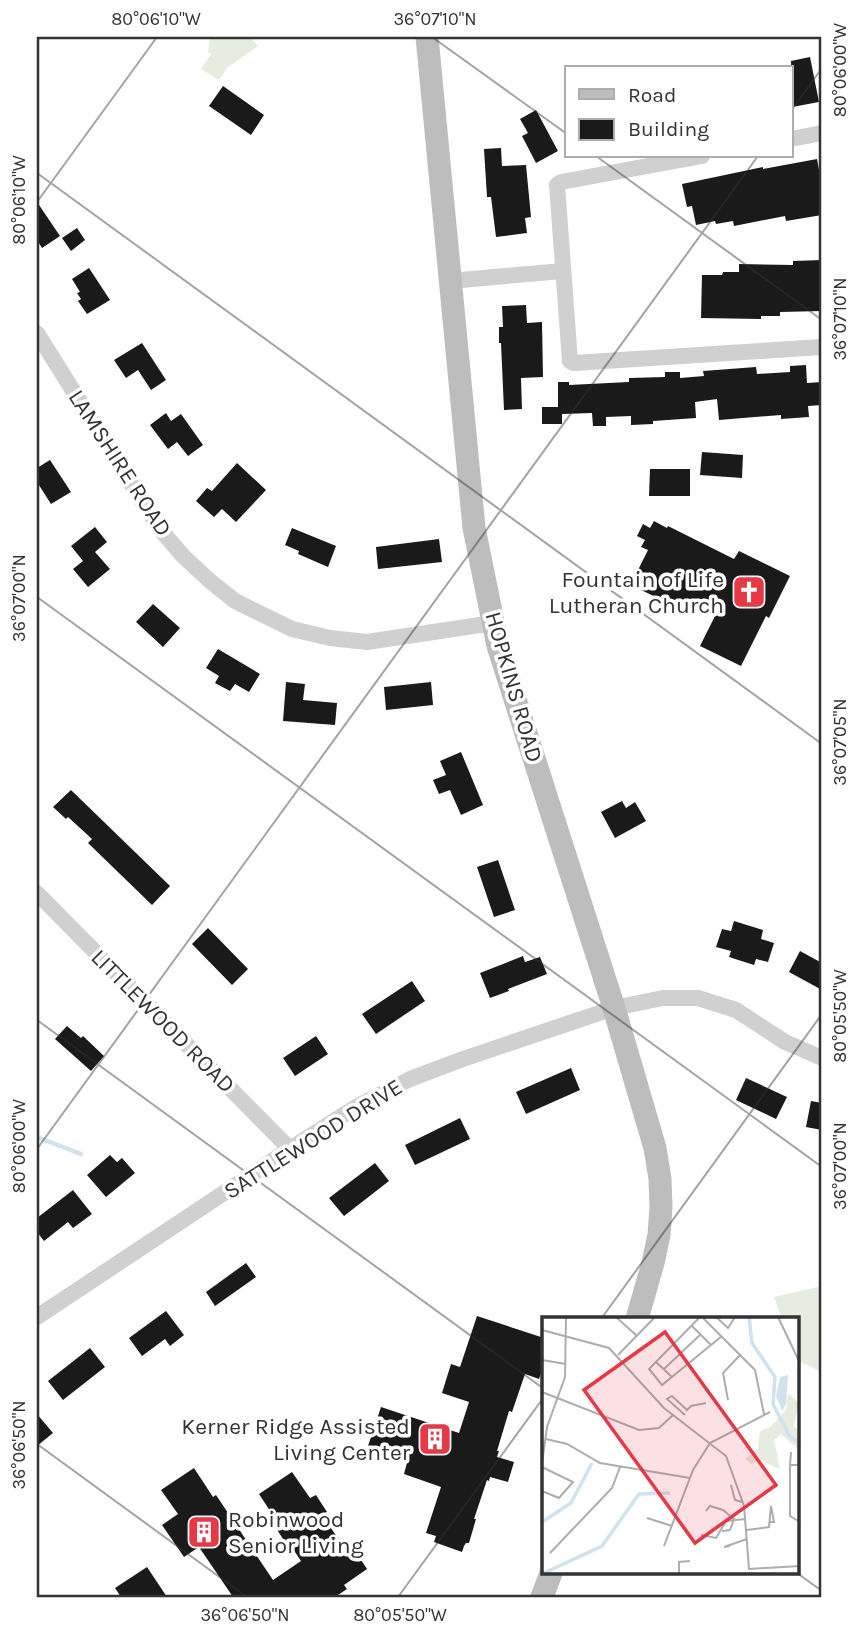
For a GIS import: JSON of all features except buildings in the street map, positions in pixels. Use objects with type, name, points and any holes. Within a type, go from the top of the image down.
[{"type":"main road","name":"HOPKINS ROAD","points":[[427,37],[474,528],[493,624],[656,1148],[661,1207],[659,1235],[638,1317]]},
{"type":"main road","points":[[542,1597],[551,1574]]},
{"type":"street","points":[[792,139],[822,133]]},
{"type":"street","points":[[691,158],[561,182],[557,185],[570,361],[574,363],[822,347]]},
{"type":"street","points":[[449,281],[563,271]]},
{"type":"street","name":"LAMSHIRE ROAD","points":[[37,333],[159,528],[183,556],[235,601],[292,629],[330,638],[367,642],[493,624]]},
{"type":"street","name":"LITTLEWOOD ROAD","points":[[37,893],[290,1149]]},
{"type":"street","name":"SATTLEWOOD DRIVE","points":[[37,1317],[356,1107],[410,1079],[614,1008],[663,998],[698,998],[736,1010],[785,1042],[822,1058]]},
{"type":"shaded area","points":[[210,37],[250,37],[258,46],[228,67],[219,80],[201,69],[211,54],[208,52]]},
{"type":"shaded area","points":[[822,1287],[822,1372],[800,1362],[800,1317],[781,1317],[774,1297]]},
{"type":"waterway","points":[[37,1137],[81,1154]]},
{"type":"place","name":"Fountain of Life Lutheran Church","points":[[749,592]]},
{"type":"place","name":"Kerner Ridge Assisted Living Center","points":[[435,1439]]},
{"type":"place","name":"Robinwood Senior Living","points":[[204,1532]]}]
